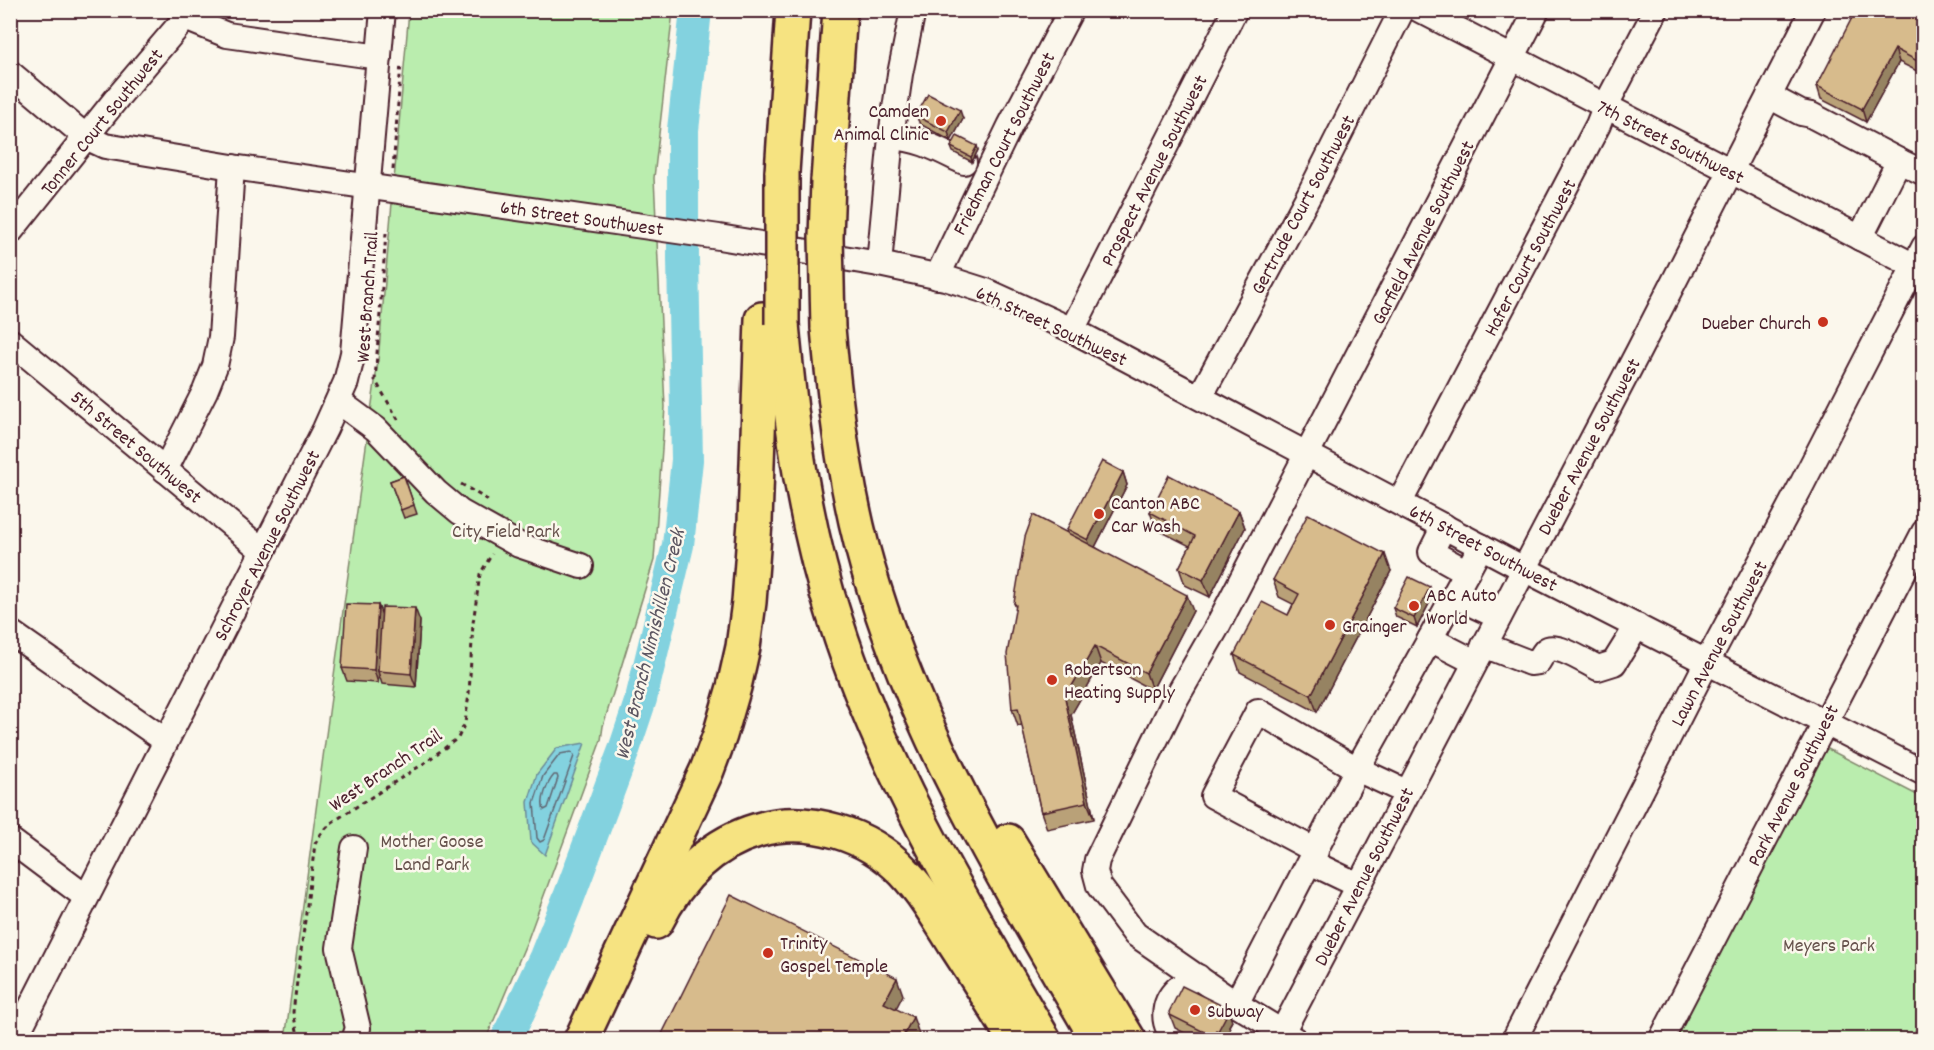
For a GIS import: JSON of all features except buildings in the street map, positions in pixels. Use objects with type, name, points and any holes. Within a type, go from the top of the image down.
[{"type":"highway","points":[[581,1040],[707,770],[720,735],[743,647],[752,567],[772,321],[773,10]]},
{"type":"highway","points":[[772,171],[793,10]]},
{"type":"highway","points":[[840,10],[828,181],[826,237],[828,328],[840,445],[858,531],[889,634],[922,716],[967,810],[1098,1040]]},
{"type":"highway","points":[[772,321],[813,536],[835,622],[851,665],[883,746],[912,808],[942,865],[1044,1040]]},
{"type":"highway","points":[[922,716],[980,792],[1129,1040]]},
{"type":"highway","points":[[599,1040],[662,911],[694,866],[726,842],[742,834],[769,826],[792,824],[818,826],[843,833],[867,844],[903,871],[937,916],[1015,1040]]},
{"type":"street","name":"Schroyer Avenue Southwest","points":[[14,1040],[325,429],[346,382],[353,353],[368,186],[390,57],[383,10]]},
{"type":"street","points":[[879,264],[891,137],[900,74],[914,10]]},
{"type":"street","name":"Friedman Court Southwest","points":[[937,276],[1010,126],[1071,10]]},
{"type":"street","name":"Prospect Avenue Southwest","points":[[1072,330],[1235,10]]},
{"type":"street","name":"Gertrude Court Southwest","points":[[1200,397],[1310,193],[1402,10]]},
{"type":"street","name":"7th Street Southwest","points":[[1420,10],[1860,238],[1920,261]]},
{"type":"street","name":"Garfield Avenue Southwest","points":[[1285,1037],[1135,934],[1099,886],[1095,871],[1098,855],[1174,702],[1217,627],[1537,10]]},
{"type":"street","name":"Hafer Court Southwest","points":[[1400,502],[1593,135],[1605,107],[1656,10]]},
{"type":"street","name":"Dueber Avenue Southwest","points":[[1285,1037],[1358,885],[1813,10]]},
{"type":"street","points":[[188,14],[227,35],[390,57]]},
{"type":"street","name":"Tonner Court Southwest","points":[[10,232],[188,14]]},
{"type":"street","name":"6th Street Southwest","points":[[10,73],[86,137],[105,146],[232,167],[720,237],[879,264],[937,276],[986,291],[1072,330],[1524,569],[1923,773]]},
{"type":"street","points":[[1769,96],[1923,173]]},
{"type":"street","points":[[891,137],[926,143],[964,162]]},
{"type":"street","points":[[1860,238],[1899,161]]},
{"type":"street","points":[[165,470],[205,391],[215,366],[221,337],[232,167]]},
{"type":"street","name":"Lawn Avenue Southwest","points":[[1514,1040],[1707,662],[1920,261]]},
{"type":"street","name":"5th Street Southwest","points":[[10,341],[263,551]]},
{"type":"street","points":[[338,401],[376,429],[436,492],[460,512],[519,545],[581,566]]},
{"type":"street","points":[[1444,526],[1431,552],[1467,572]]},
{"type":"street","name":"Park Avenue Southwest","points":[[1661,1040],[1923,532]]},
{"type":"street","points":[[1236,1004],[1357,769],[1481,546]]},
{"type":"street","points":[[1454,596],[1499,617]]},
{"type":"street","points":[[1430,639],[1479,653],[1530,663],[1538,662],[1545,650],[1553,647],[1598,668],[1614,663],[1637,626]]},
{"type":"street","points":[[10,632],[166,741]]},
{"type":"street","points":[[1358,885],[1213,796],[1258,711],[1357,769],[1406,792]]},
{"type":"street","points":[[10,840],[86,897]]},
{"type":"street","points":[[354,848],[339,948],[358,1028],[354,1040]]},
{"type":"street","points":[[1179,1040],[1168,1030],[1167,1005],[1176,989],[1198,977]]},
{"type":"path","points":[[390,57],[393,170]]},
{"type":"path","name":"West Branch Trail","points":[[375,380],[386,228]]},
{"type":"path","points":[[459,483],[486,499],[499,517],[500,535]]},
{"type":"path","name":"West Branch Trail","points":[[299,1040],[293,1012],[315,844],[332,823],[423,764],[458,738],[465,723],[469,694],[473,623],[480,574],[500,535]]},
{"type":"green space","name":"City Field Park","points":[[409,11],[673,11],[654,178],[665,407],[654,560],[603,726],[601,740],[528,939],[486,1039],[285,1040],[378,361]]},
{"type":"green space","name":"Meyers Park","points":[[1824,747],[1923,798],[1923,1016],[1911,1039],[1674,1040]]},
{"type":"water","points":[[585,743],[545,855],[531,842],[528,802],[537,774],[557,748]]},
{"type":"waterway","name":"West Branch Nimishillen Creek","points":[[506,1040],[545,957],[624,750],[641,699],[678,545],[687,460],[683,130],[696,10]]},
{"type":"place","name":"Camden Animal Clinic","points":[[941,121]]},
{"type":"place","name":"Dueber Church","points":[[1823,322]]},
{"type":"place","name":"Canton ABC Car Wash","points":[[1099,514]]},
{"type":"place","name":"ABC Auto World","points":[[1414,606]]},
{"type":"place","name":"Grainger","points":[[1330,625]]},
{"type":"place","name":"Robertson Heating Supply","points":[[1052,680]]},
{"type":"place","name":"Trinity Gospel Temple","points":[[768,953]]},
{"type":"place","name":"Subway","points":[[1195,1010]]},
{"type":"park label","name":"Mother Goose Land Park","points":[[432,852]]}]
